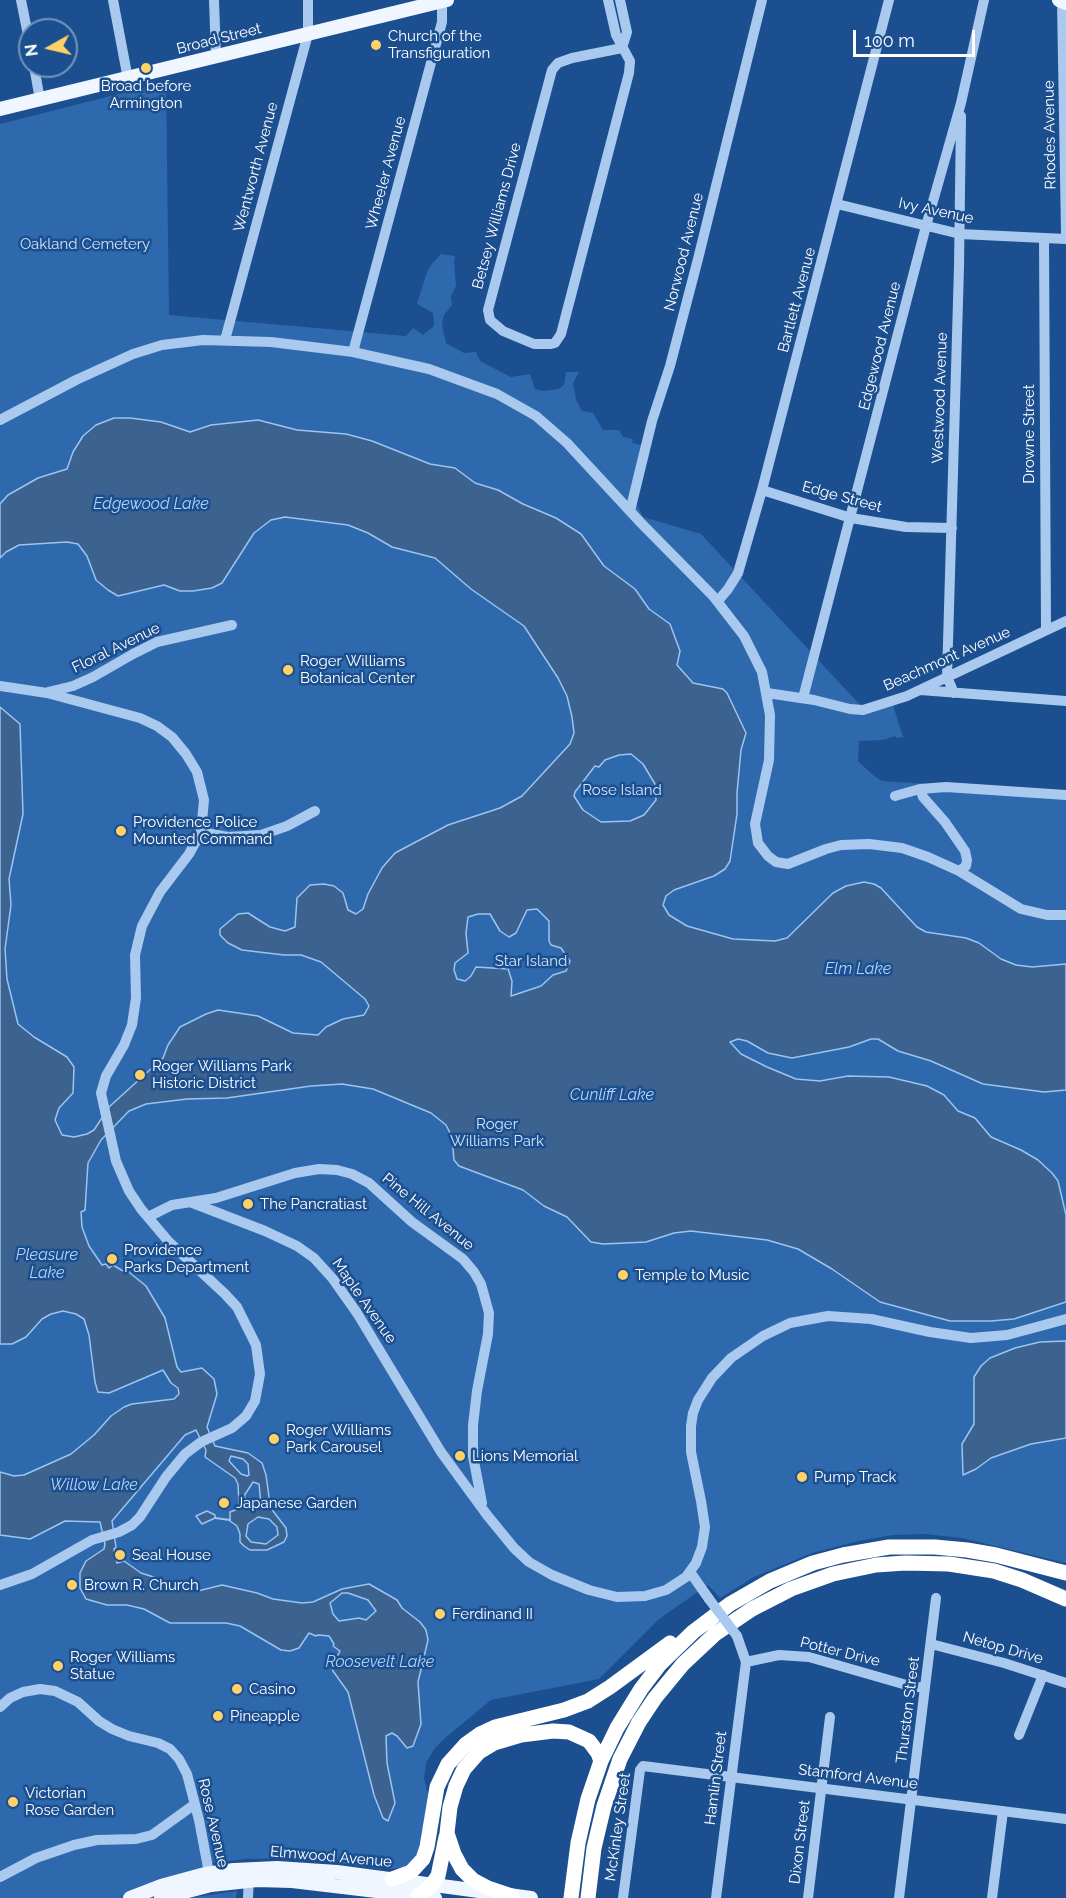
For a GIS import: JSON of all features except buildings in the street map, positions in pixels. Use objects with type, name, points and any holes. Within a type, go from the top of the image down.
[{"type":"highway","points":[[392,1879],[411,1872],[423,1859],[437,1787],[448,1764],[466,1744],[495,1727],[564,1710],[588,1701],[682,1633],[784,1574],[813,1563],[851,1553],[890,1548],[935,1547],[974,1551],[1066,1573]]},
{"type":"highway","points":[[1011,1559],[1066,1578]]},
{"type":"highway","points":[[588,1892],[594,1848],[604,1806],[620,1759],[639,1722],[664,1686],[688,1659],[716,1634],[752,1609],[791,1589],[832,1574],[905,1563],[949,1564],[994,1571],[1066,1599]]},
{"type":"highway","points":[[571,1891],[585,1813],[601,1761],[624,1714],[650,1677],[682,1642],[716,1613]]},
{"type":"highway","points":[[418,1896],[434,1891],[456,1786],[464,1769],[485,1748],[521,1735],[553,1731],[569,1732],[589,1741],[601,1761]]},
{"type":"highway","points":[[447,1833],[457,1861],[467,1875],[480,1884],[512,1897]]},
{"type":"main road","name":"Broad Street","points":[[0,109],[444,0]]},
{"type":"main road","name":"Elmwood Avenue","points":[[130,1898],[161,1886],[307,1869],[392,1879],[434,1891],[531,1898]]},
{"type":"main road","name":"Elmwood Avenue","points":[[249,1874],[381,1895],[418,1896]]},
{"type":"main road","name":"Elmwood Avenue","points":[[161,1898],[210,1879]]},
{"type":"street","points":[[21,0],[25,18]]},
{"type":"street","points":[[113,0],[128,79]]},
{"type":"street","points":[[214,0],[216,56]]},
{"type":"street","name":"Wentworth Avenue","points":[[225,340],[308,34],[308,0]]},
{"type":"street","name":"Wheeler Avenue","points":[[353,352],[442,22],[444,0]]},
{"type":"street","name":"Betsey Williams Drive","points":[[608,0],[616,35],[630,61],[629,73],[561,334],[555,343],[534,344],[503,331],[490,320],[488,310],[552,70],[558,63],[572,58],[622,48]]},
{"type":"street","name":"Betsey Williams Drive","points":[[620,0],[627,32],[622,48]]},
{"type":"street","name":"Norwood Avenue","points":[[630,511],[652,421],[670,366],[698,259],[762,0]]},
{"type":"street","name":"Bartlett Avenue","points":[[718,601],[734,582],[738,573],[762,490],[890,0]]},
{"type":"street","name":"Edgewood Avenue","points":[[803,699],[926,226],[961,103],[984,0]]},
{"type":"street","name":"Rhodes Avenue","points":[[1062,2],[1066,233]]},
{"type":"street","points":[[36,78],[40,100]]},
{"type":"street","name":"Westwood Avenue","points":[[954,693],[947,677],[960,234],[961,103]]},
{"type":"street","name":"Ivy Avenue","points":[[837,204],[960,234],[1066,239]]},
{"type":"street","name":"Drowne Street","points":[[1044,238],[1046,630]]},
{"type":"street","points":[[0,420],[76,380],[133,354],[172,344],[225,340],[290,344],[353,352],[441,373],[497,393],[516,403],[562,438],[718,601],[738,627],[755,655],[767,693],[771,726],[769,760],[755,824],[758,843],[766,855],[776,862],[788,864],[834,847],[877,844],[910,850],[959,871],[1021,909],[1047,915],[1066,915]]},
{"type":"street","name":"Edge Street","points":[[762,490],[851,518],[906,527],[951,528]]},
{"type":"street","name":"Beachmont Avenue","points":[[767,693],[858,710],[900,699],[1066,621]]},
{"type":"street","name":"Floral Avenue","points":[[47,693],[73,686],[93,677],[157,642],[232,625]]},
{"type":"street","points":[[0,686],[47,693],[140,718],[157,726],[172,737],[192,762],[201,781],[205,808],[201,832],[189,854],[160,892],[139,936],[135,955],[134,1017],[124,1046],[103,1083],[101,1093],[112,1143],[124,1181],[148,1217],[169,1242],[232,1301],[246,1322],[256,1345],[260,1362],[260,1381],[252,1408],[237,1424],[201,1442],[181,1458],[136,1521],[123,1530],[85,1543],[33,1574],[0,1585]]},
{"type":"street","points":[[919,690],[1066,701]]},
{"type":"street","points":[[895,796],[920,789],[946,787],[1066,795]]},
{"type":"street","points":[[920,789],[923,797],[965,850],[966,866],[959,871]]},
{"type":"street","points":[[201,832],[228,837],[261,835],[287,826],[315,811]]},
{"type":"street","name":"Pine Hill Avenue","points":[[190,1202],[216,1198],[303,1171],[319,1169],[345,1172],[369,1183],[412,1222],[469,1265],[481,1284],[489,1313],[488,1334],[474,1408],[472,1441],[480,1495],[487,1515]]},
{"type":"street","points":[[148,1217],[172,1205],[190,1202]]},
{"type":"street","name":"Maple Avenue","points":[[190,1202],[289,1241],[306,1251],[321,1265],[357,1313],[429,1434],[487,1515],[514,1548],[536,1567],[562,1580],[617,1597],[654,1595],[677,1585],[690,1572]]},
{"type":"street","points":[[746,1662],[737,1636],[690,1572],[701,1552],[705,1527],[691,1452],[691,1426],[698,1400],[712,1378],[731,1358],[752,1343],[790,1323],[828,1316],[871,1319],[970,1338],[1007,1335],[1066,1319]]},
{"type":"street","points":[[0,1576],[16,1579]]},
{"type":"street","name":"Thurston Street","points":[[899,1898],[936,1598]]},
{"type":"street","name":"Netop Drive","points":[[931,1644],[970,1653],[1066,1683]]},
{"type":"street","name":"Potter Drive","points":[[746,1662],[778,1655],[801,1656],[910,1686],[926,1688]]},
{"type":"street","name":"Hamlin Street","points":[[716,1898],[746,1662]]},
{"type":"street","points":[[1019,1735],[1043,1675]]},
{"type":"street","name":"Rose Avenue","points":[[0,1707],[10,1698],[31,1690],[49,1689],[65,1695],[112,1729],[170,1749],[185,1768],[195,1804],[210,1879]]},
{"type":"street","name":"Dixon Street","points":[[808,1898],[830,1718]]},
{"type":"street","name":"Stamford Avenue","points":[[647,1765],[1066,1819]]},
{"type":"street","name":"McKinley Street","points":[[623,1898],[639,1770],[647,1765]]},
{"type":"street","points":[[0,1877],[36,1858],[74,1845],[91,1841],[136,1839],[152,1835],[195,1804]]},
{"type":"street","points":[[992,1898],[1003,1810]]},
{"type":"street","points":[[248,1898],[249,1874]]},
{"type":"green space","name":"Roger Williams Park","points":[[166,82],[169,315],[406,336],[413,328],[423,335],[434,326],[433,313],[417,304],[427,272],[441,254],[455,256],[456,286],[451,296],[452,305],[444,315],[442,325],[446,343],[464,353],[476,352],[480,361],[511,377],[530,374],[535,389],[543,391],[559,389],[564,385],[566,372],[579,372],[573,383],[576,400],[582,411],[593,413],[603,430],[619,430],[623,437],[633,439],[632,443],[647,446],[633,496],[643,517],[701,534],[862,707],[892,702],[903,737],[859,741],[858,761],[873,775],[882,781],[1066,793],[1066,1563],[962,1538],[924,1534],[893,1535],[812,1553],[754,1577],[720,1598],[708,1585],[659,1619],[599,1679],[491,1700],[445,1738],[434,1749],[426,1763],[424,1778],[429,1799],[421,1850],[410,1864],[401,1868],[383,1867],[382,1869],[297,1858],[246,1859],[211,1863],[158,1898],[0,1898],[0,124]]},
{"type":"green space","points":[[237,1891],[236,1898],[188,1898]]},
{"type":"water","points":[[114,418],[130,418],[161,422],[190,432],[211,425],[258,420],[297,430],[346,434],[372,441],[430,464],[455,468],[475,483],[498,490],[556,518],[581,534],[604,566],[635,589],[649,609],[670,624],[680,651],[677,665],[693,683],[723,689],[746,733],[741,750],[737,814],[730,861],[725,869],[714,876],[674,890],[666,896],[663,905],[669,915],[687,926],[733,939],[775,941],[787,938],[833,893],[846,886],[864,882],[881,888],[917,927],[926,932],[966,938],[979,943],[1001,959],[1016,965],[1032,967],[1066,964],[1066,1090],[1044,1092],[983,1084],[931,1061],[898,1051],[878,1039],[792,1058],[768,1053],[747,1041],[738,1039],[730,1042],[741,1054],[796,1079],[820,1081],[848,1076],[889,1077],[927,1086],[944,1095],[958,1111],[975,1118],[991,1137],[1038,1160],[1052,1173],[1058,1181],[1066,1215],[1066,1302],[1014,1319],[950,1321],[880,1302],[798,1249],[767,1240],[691,1231],[674,1233],[646,1242],[603,1244],[591,1242],[567,1217],[544,1206],[523,1190],[459,1166],[454,1160],[452,1137],[446,1125],[431,1113],[373,1089],[342,1084],[311,1086],[227,1098],[187,1099],[146,1104],[129,1111],[101,1140],[88,1163],[85,1210],[81,1212],[82,1227],[89,1246],[102,1265],[106,1264],[109,1268],[113,1265],[123,1271],[125,1269],[146,1286],[165,1318],[177,1367],[181,1372],[202,1368],[214,1379],[217,1394],[207,1427],[215,1446],[248,1453],[262,1463],[270,1504],[286,1528],[287,1536],[284,1542],[267,1550],[250,1550],[240,1542],[237,1526],[230,1521],[230,1512],[238,1509],[239,1505],[238,1484],[235,1478],[205,1457],[206,1450],[196,1430],[185,1435],[112,1521],[117,1563],[124,1561],[141,1573],[198,1591],[222,1585],[273,1599],[302,1603],[313,1602],[342,1589],[369,1584],[397,1600],[402,1608],[420,1622],[426,1630],[428,1640],[418,1682],[421,1724],[413,1746],[407,1748],[392,1733],[386,1736],[387,1763],[395,1803],[388,1821],[383,1818],[374,1795],[348,1692],[333,1671],[332,1666],[340,1651],[333,1646],[329,1636],[316,1636],[309,1633],[299,1648],[290,1651],[281,1650],[240,1626],[226,1623],[170,1623],[144,1609],[127,1605],[107,1605],[86,1599],[80,1588],[80,1573],[86,1561],[104,1549],[100,1522],[65,1521],[30,1539],[0,1535],[0,1472],[14,1476],[24,1475],[71,1454],[94,1435],[111,1416],[124,1407],[174,1399],[179,1394],[178,1388],[171,1383],[163,1370],[109,1393],[98,1392],[89,1335],[84,1319],[76,1314],[63,1311],[51,1314],[42,1319],[26,1337],[12,1344],[0,1344],[0,707],[20,724],[23,814],[9,879],[11,905],[5,949],[7,979],[18,1024],[34,1037],[67,1057],[74,1067],[73,1093],[59,1108],[55,1120],[62,1135],[74,1137],[94,1130],[109,1107],[163,1058],[168,1045],[180,1027],[206,1014],[218,1010],[258,1016],[293,1033],[318,1035],[326,1027],[343,1019],[364,1015],[369,1006],[365,999],[321,962],[301,955],[242,950],[228,943],[220,935],[220,929],[238,914],[248,913],[270,927],[285,931],[295,927],[297,898],[310,885],[334,886],[343,893],[348,910],[356,914],[363,909],[382,868],[395,853],[448,825],[500,808],[522,796],[570,744],[574,733],[572,717],[567,696],[558,678],[524,626],[471,589],[435,558],[392,547],[348,525],[285,517],[271,520],[254,533],[222,583],[212,588],[193,591],[180,591],[164,585],[118,596],[96,580],[87,556],[78,544],[67,542],[19,545],[0,558],[0,504],[8,495],[38,478],[67,469],[73,452],[83,436],[96,425]],"holes":[[[631,754],[643,764],[655,784],[656,800],[644,815],[630,821],[601,822],[583,810],[574,796],[575,792],[595,766],[599,767],[605,760]],[[537,909],[549,921],[551,945],[561,948],[570,961],[566,971],[553,975],[541,986],[511,996],[512,981],[508,969],[476,967],[465,981],[457,979],[454,970],[455,963],[468,953],[466,933],[468,917],[490,914],[500,931],[509,937],[516,933],[527,910]],[[231,1456],[243,1459],[248,1464],[249,1475],[241,1474],[229,1461]],[[253,1482],[259,1484],[261,1504],[256,1510],[252,1509],[244,1496]],[[258,1517],[269,1519],[277,1527],[278,1535],[266,1544],[251,1542],[246,1536],[248,1524]],[[342,1593],[368,1600],[376,1611],[366,1620],[359,1618],[339,1621],[333,1614],[330,1603]]]},
{"type":"water","points":[[1066,1341],[1066,1438],[1031,1444],[991,1458],[963,1475],[962,1444],[974,1424],[974,1377],[981,1366],[990,1358],[1015,1348],[1040,1342]]},
{"type":"water","points":[[207,1511],[215,1515],[215,1518],[202,1524],[196,1516]]},
{"type":"waterway","points":[[215,1518],[230,1520]]},
{"type":"place","name":"Church of the Transfiguration","points":[[376,45]]},
{"type":"place","name":"Broad before Armington","points":[[146,68]]},
{"type":"place","name":"Roger Williams Botanical Center","points":[[288,670]]},
{"type":"place","name":"Providence Police Mounted Command","points":[[121,831]]},
{"type":"place","name":"Roger Williams Park Historic District","points":[[140,1075]]},
{"type":"place","name":"The Pancratiast","points":[[248,1204]]},
{"type":"place","name":"Providence Parks Department","points":[[112,1259]]},
{"type":"place","name":"Temple to Music","points":[[623,1275]]},
{"type":"place","name":"Roger Williams Park Carousel","points":[[274,1439]]},
{"type":"place","name":"Lions Memorial","points":[[460,1456]]},
{"type":"place","name":"Pump Track","points":[[802,1477]]},
{"type":"place","name":"Japanese Garden","points":[[224,1503]]},
{"type":"place","name":"Seal House","points":[[120,1555]]},
{"type":"place","name":"Brown R. Church","points":[[72,1585]]},
{"type":"place","name":"Ferdinand II","points":[[440,1614]]},
{"type":"place","name":"Roger Williams Statue","points":[[58,1666]]},
{"type":"place","name":"Casino","points":[[237,1689]]},
{"type":"place","name":"Pineapple","points":[[218,1716]]},
{"type":"place","name":"Victorian Rose Garden","points":[[13,1802]]},
{"type":"park label","name":"Oakland Cemetery","points":[[85,244]]},
{"type":"park label","name":"Rose Island","points":[[622,790]]},
{"type":"park label","name":"Star Island","points":[[531,961]]},
{"type":"water label","name":"Edgewood Lake","points":[[151,504]]},
{"type":"water label","name":"Elm Lake","points":[[858,969]]},
{"type":"water label","name":"Cunliff Lake","points":[[612,1095]]},
{"type":"water label","name":"Pleasure Lake","points":[[47,1264]]},
{"type":"water label","name":"Willow Lake","points":[[94,1485]]},
{"type":"water label","name":"Roosevelt Lake","points":[[380,1662]]}]
